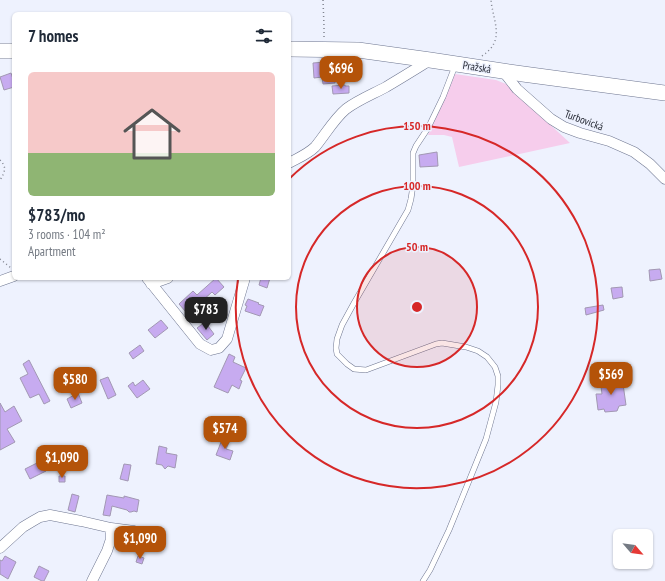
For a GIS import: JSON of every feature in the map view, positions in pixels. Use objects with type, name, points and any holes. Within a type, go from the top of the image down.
[{"type":"main road","name":"Pražská","points":[[291,49],[358,50],[665,93]]},
{"type":"main road","points":[[0,51],[12,51]]},
{"type":"street","points":[[291,162],[314,147],[337,119],[358,101],[417,69],[430,60]]},
{"type":"street","name":"Turbovická","points":[[503,71],[517,89],[551,119],[564,127],[609,141],[634,152],[650,164],[665,179]]},
{"type":"street","points":[[0,281],[12,277]]},
{"type":"street","points":[[149,281],[200,344],[210,350],[219,348],[227,339],[244,280]]},
{"type":"street","points":[[0,548],[33,520],[50,515],[111,528],[134,531]]},
{"type":"street","points":[[92,581],[107,551],[111,539],[111,528]]},
{"type":"lane","points":[[423,581],[430,570],[449,530],[486,439],[496,402],[498,376],[495,367],[487,357],[478,351],[466,347],[442,343],[366,370],[354,369],[337,354],[336,348],[337,339],[342,325],[408,210],[413,185],[413,153],[428,128],[443,97],[456,64]]},
{"type":"path","points":[[323,0],[323,49]]},
{"type":"path","points":[[481,56],[489,51],[494,43],[497,32],[491,0]]},
{"type":"path","points":[[0,160],[4,164],[5,168],[5,173],[0,180]]},
{"type":"path","points":[[0,259],[12,269]]},
{"type":"shaded area","points":[[455,74],[496,80],[506,84],[570,143],[459,167],[452,137],[444,135],[428,135]]},
{"type":"building","points":[[337,61],[338,69],[334,69],[335,83],[323,84],[322,77],[314,78],[313,63]]},
{"type":"building","points":[[11,73],[12,88],[4,90],[0,77]]},
{"type":"building","points":[[332,86],[349,86],[349,93],[333,94]]},
{"type":"building","points":[[437,152],[438,166],[420,167],[419,155]]},
{"type":"building","points":[[660,269],[662,279],[650,281],[649,270]]},
{"type":"building","points":[[214,280],[218,280],[224,287],[215,295],[212,292],[202,301],[200,298],[186,312],[179,304],[193,291],[197,295]]},
{"type":"building","points":[[260,280],[269,280],[267,288],[259,285]]},
{"type":"building","points":[[622,287],[623,297],[613,299],[611,288]]},
{"type":"building","points":[[248,299],[264,306],[260,316],[245,311],[247,306],[245,305]]},
{"type":"building","points":[[603,305],[604,310],[586,315],[585,308]]},
{"type":"building","points":[[161,320],[168,328],[155,338],[148,330]]},
{"type":"building","points":[[205,322],[214,334],[207,340],[197,328]]},
{"type":"building","points":[[140,345],[144,351],[133,359],[129,353]]},
{"type":"building","points":[[229,354],[235,357],[233,362],[246,368],[240,380],[242,381],[239,389],[232,385],[228,393],[214,387]]},
{"type":"building","points":[[29,360],[50,401],[44,404],[39,394],[30,398],[20,378],[28,374],[23,364]]},
{"type":"building","points":[[108,377],[116,395],[108,399],[100,380]]},
{"type":"building","points":[[613,377],[615,385],[623,384],[626,405],[619,406],[617,411],[605,412],[604,409],[598,410],[596,394],[602,394],[600,379]]},
{"type":"building","points":[[143,380],[150,389],[137,398],[128,386],[133,382],[135,386]]},
{"type":"building","points":[[78,393],[82,403],[71,408],[67,399]]},
{"type":"building","points":[[0,403],[5,412],[14,406],[22,421],[7,429],[15,442],[0,450]]},
{"type":"building","points":[[223,437],[230,440],[226,449],[233,451],[230,460],[216,455]]},
{"type":"building","points":[[159,446],[167,448],[166,453],[177,455],[175,468],[168,466],[165,469],[162,465],[156,464]]},
{"type":"building","points":[[41,461],[46,471],[30,479],[25,469]]},
{"type":"building","points":[[124,464],[131,465],[128,481],[120,479]]},
{"type":"building","points":[[59,476],[65,476],[65,482],[59,482]]},
{"type":"building","points":[[72,494],[79,496],[75,512],[68,510]]},
{"type":"building","points":[[107,495],[124,498],[124,496],[139,500],[137,512],[129,512],[127,510],[112,506],[110,516],[103,515]]},
{"type":"building","points":[[5,556],[16,562],[8,579],[0,574],[0,560],[2,561]]},
{"type":"building","points":[[138,556],[144,558],[142,564],[136,562]]},
{"type":"building","points":[[39,566],[49,571],[44,581],[34,577]]}]
